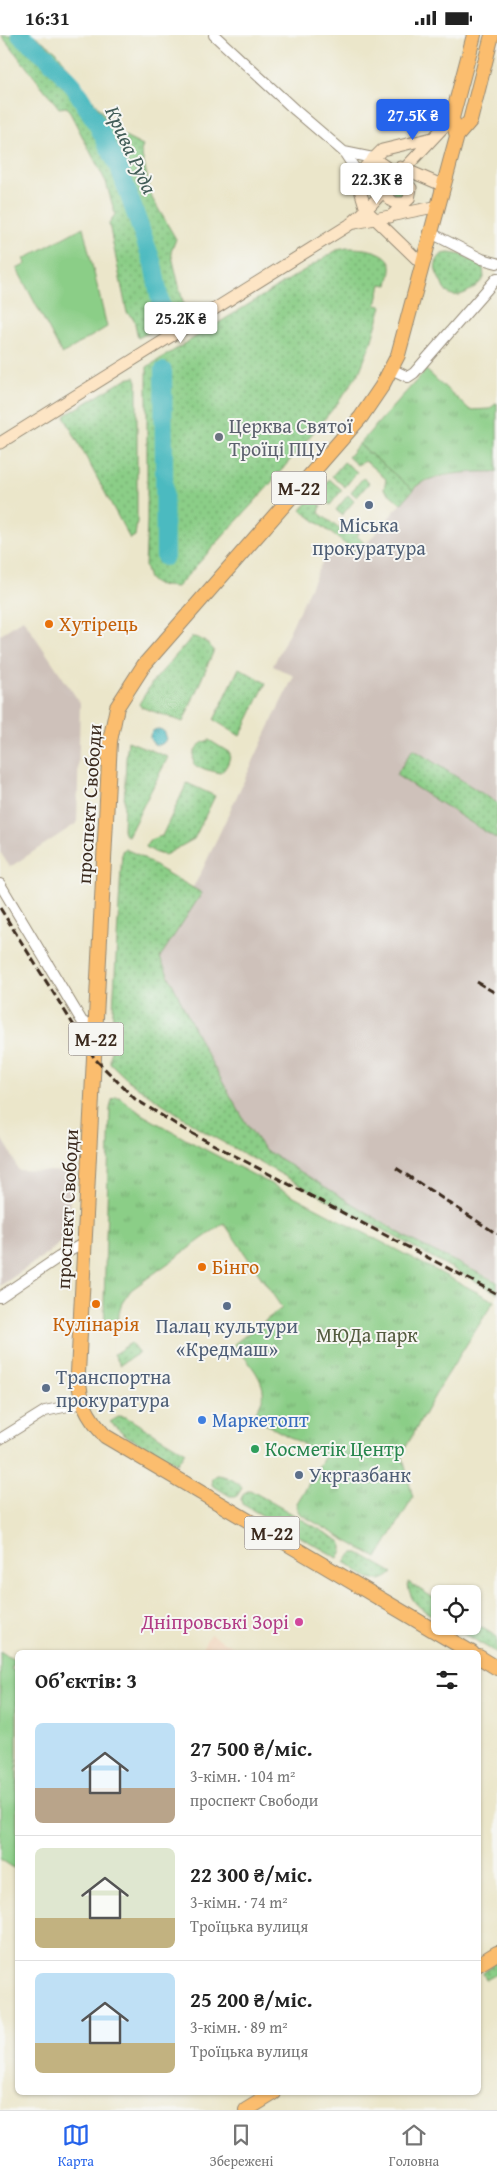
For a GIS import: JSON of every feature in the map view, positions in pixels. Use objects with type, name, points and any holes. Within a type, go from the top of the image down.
[{"type":"highway","points":[[457,136],[452,118],[474,35]]},
{"type":"highway","name":"проспект Свободи","points":[[82,1403],[78,1373],[110,741],[117,707],[144,665],[361,417],[382,386],[398,355],[457,136],[470,121],[492,35]]},
{"type":"highway","name":"М-22","points":[[82,1403],[90,1419],[105,1436],[467,1650]]},
{"type":"highway","points":[[481,1658],[497,1668]]},
{"type":"highway","points":[[481,1963],[497,1953]]},
{"type":"highway","points":[[246,2110],[271,2095]]},
{"type":"main road","points":[[403,203],[395,203],[388,198],[387,190],[452,118]]},
{"type":"main road","points":[[423,265],[366,210],[361,197],[361,178],[365,167],[372,158],[382,151],[429,140],[440,133]]},
{"type":"main road","points":[[372,158],[400,177],[411,188],[411,195],[390,217]]},
{"type":"main road","points":[[400,177],[444,186]]},
{"type":"main road","points":[[0,443],[349,225],[400,177]]},
{"type":"main road","points":[[349,225],[438,206]]},
{"type":"street","points":[[214,35],[295,110],[344,152],[361,178]]},
{"type":"street","points":[[344,152],[372,158]]},
{"type":"street","points":[[431,233],[482,259],[497,263]]},
{"type":"street","points":[[391,369],[408,377],[414,373],[497,278]]},
{"type":"street","points":[[0,884],[83,1023],[96,1024]]},
{"type":"street","points":[[0,1297],[86,1242]]},
{"type":"street","points":[[0,1439],[45,1411],[82,1403]]},
{"type":"shaded area","points":[[474,471],[497,472],[497,1281],[411,1240],[264,1149],[247,1125],[205,1051],[160,957],[201,893],[193,887],[294,676],[273,666],[327,552],[363,548],[416,486],[432,479]]},
{"type":"shaded area","points":[[23,619],[80,703],[77,823],[10,867],[0,852],[0,635]]},
{"type":"shaded area","points":[[0,1135],[10,1151],[18,1170],[72,1172],[67,1237],[48,1253],[0,1286]]},
{"type":"shaded area","points":[[210,1634],[238,1650],[201,1650]]},
{"type":"green space","points":[[1,35],[34,35],[56,51],[117,133],[143,146],[141,151],[152,198],[176,239],[171,252],[185,311],[176,319],[138,338],[134,319],[127,313],[109,224],[115,214],[106,182],[67,107],[59,108]]},
{"type":"green space","points":[[400,184],[405,186],[407,191],[405,196],[400,198],[395,196],[393,191],[395,186]]},
{"type":"green space","points":[[83,227],[107,327],[62,354],[17,269],[26,264],[24,259]]},
{"type":"green space","points":[[347,248],[372,250],[384,256],[391,265],[388,285],[381,284],[376,305],[382,306],[371,343],[359,373],[337,404],[265,490],[177,587],[155,584],[149,579],[145,566],[147,522],[147,367],[337,250]]},
{"type":"green space","points":[[442,254],[463,255],[483,268],[484,278],[466,293],[454,295],[449,293],[444,289],[436,271],[436,264],[439,258]]},
{"type":"green space","points":[[426,370],[470,410],[489,409],[497,403],[497,472],[452,474],[428,480],[419,484],[413,490],[359,444]]},
{"type":"green space","points":[[135,377],[137,381],[137,522],[135,536],[130,539],[65,418],[66,415],[126,379]]},
{"type":"green space","points":[[359,444],[413,490],[401,504],[384,489],[386,479],[365,461],[357,465],[348,457]]},
{"type":"green space","points":[[344,462],[357,472],[345,487],[332,476]]},
{"type":"green space","points":[[363,478],[369,483],[357,497],[351,492]]},
{"type":"green space","points":[[329,479],[342,490],[330,505],[317,494]]},
{"type":"green space","points":[[348,495],[354,501],[342,515],[336,510]]},
{"type":"green space","points":[[312,498],[321,505],[319,513],[342,531],[350,526],[359,533],[357,536],[366,545],[363,548],[353,550],[301,510]]},
{"type":"green space","points":[[192,637],[207,643],[214,650],[183,722],[141,707],[139,704],[152,683]]},
{"type":"green space","points":[[239,668],[266,683],[240,736],[214,720]]},
{"type":"green space","points":[[209,740],[230,753],[227,764],[220,773],[194,765],[194,752],[198,746]]},
{"type":"green space","points":[[128,741],[168,757],[128,836],[124,834],[123,829]]},
{"type":"green space","points":[[413,749],[497,803],[497,839],[396,775]]},
{"type":"green space","points":[[187,783],[215,796],[194,839],[165,855],[156,853],[146,847],[147,844],[152,839],[162,836]]},
{"type":"green space","points":[[125,849],[141,856],[202,893],[160,957],[205,1051],[247,1125],[264,1149],[411,1240],[497,1282],[497,1293],[208,1134],[130,1082],[110,1063],[122,851]]},
{"type":"green space","name":"МЮДа парк","points":[[115,1097],[119,1097],[143,1115],[189,1141],[494,1301],[438,1390],[402,1454],[413,1498],[377,1558],[300,1514],[297,1509],[297,1503],[325,1456],[252,1417],[262,1400],[262,1385],[254,1370],[234,1344],[282,1308],[224,1223],[131,1290],[122,1303],[116,1324],[110,1328],[105,1323],[110,1109],[112,1100]]},
{"type":"green space","points":[[131,1343],[139,1353],[120,1365],[114,1354]]},
{"type":"green space","points":[[120,1416],[126,1417],[185,1452],[177,1464],[128,1437],[110,1422]]},
{"type":"green space","points":[[217,1475],[234,1481],[242,1488],[237,1496],[230,1496],[212,1485],[213,1478]]},
{"type":"green space","points":[[250,1490],[340,1541],[342,1551],[338,1558],[242,1504],[241,1499],[244,1493]]},
{"type":"green space","points":[[354,1553],[359,1553],[393,1573],[381,1580],[369,1578],[345,1562]]},
{"type":"green space","points":[[408,1582],[431,1596],[431,1614],[414,1601]]},
{"type":"green space","points":[[481,1627],[497,1637],[497,1653],[466,1635],[481,1635]]},
{"type":"green space","points":[[0,1651],[15,1661],[11,1669],[15,1672],[15,1869],[0,1859]]},
{"type":"green space","points":[[497,1961],[497,1974],[486,1980],[483,1973]]},
{"type":"water","points":[[155,729],[161,729],[166,734],[164,743],[155,745],[150,740],[150,734]]},
{"type":"waterway","name":"Крива Руда","points":[[20,35],[47,57],[74,87],[97,124],[120,170],[153,264],[161,306]]},
{"type":"waterway","name":"Крива Руда","points":[[163,371],[165,557]]},
{"type":"railway","points":[[0,908],[95,1059],[135,1099],[182,1128],[497,1294]]},
{"type":"railway","points":[[477,982],[497,994]]},
{"type":"railway","points":[[396,1168],[497,1234]]},
{"type":"place","name":"Церква Святої Троїці ПЦУ","points":[[219,437]]},
{"type":"place","name":"Міська прокуратура","points":[[369,505]]},
{"type":"place","name":"Хутірець","points":[[49,624]]},
{"type":"place","name":"Бінго","points":[[202,1267]]},
{"type":"place","name":"Кулінарія","points":[[96,1304]]},
{"type":"place","name":"Палац культури «Кредмаш»","points":[[227,1306]]},
{"type":"place","name":"Транспортна прокуратура","points":[[46,1388]]},
{"type":"place","name":"Маркетопт","points":[[202,1420]]},
{"type":"place","name":"Косметік Центр","points":[[255,1449]]},
{"type":"place","name":"Укргазбанк","points":[[299,1475]]},
{"type":"place","name":"Дніпровські Зорі","points":[[299,1622]]}]
